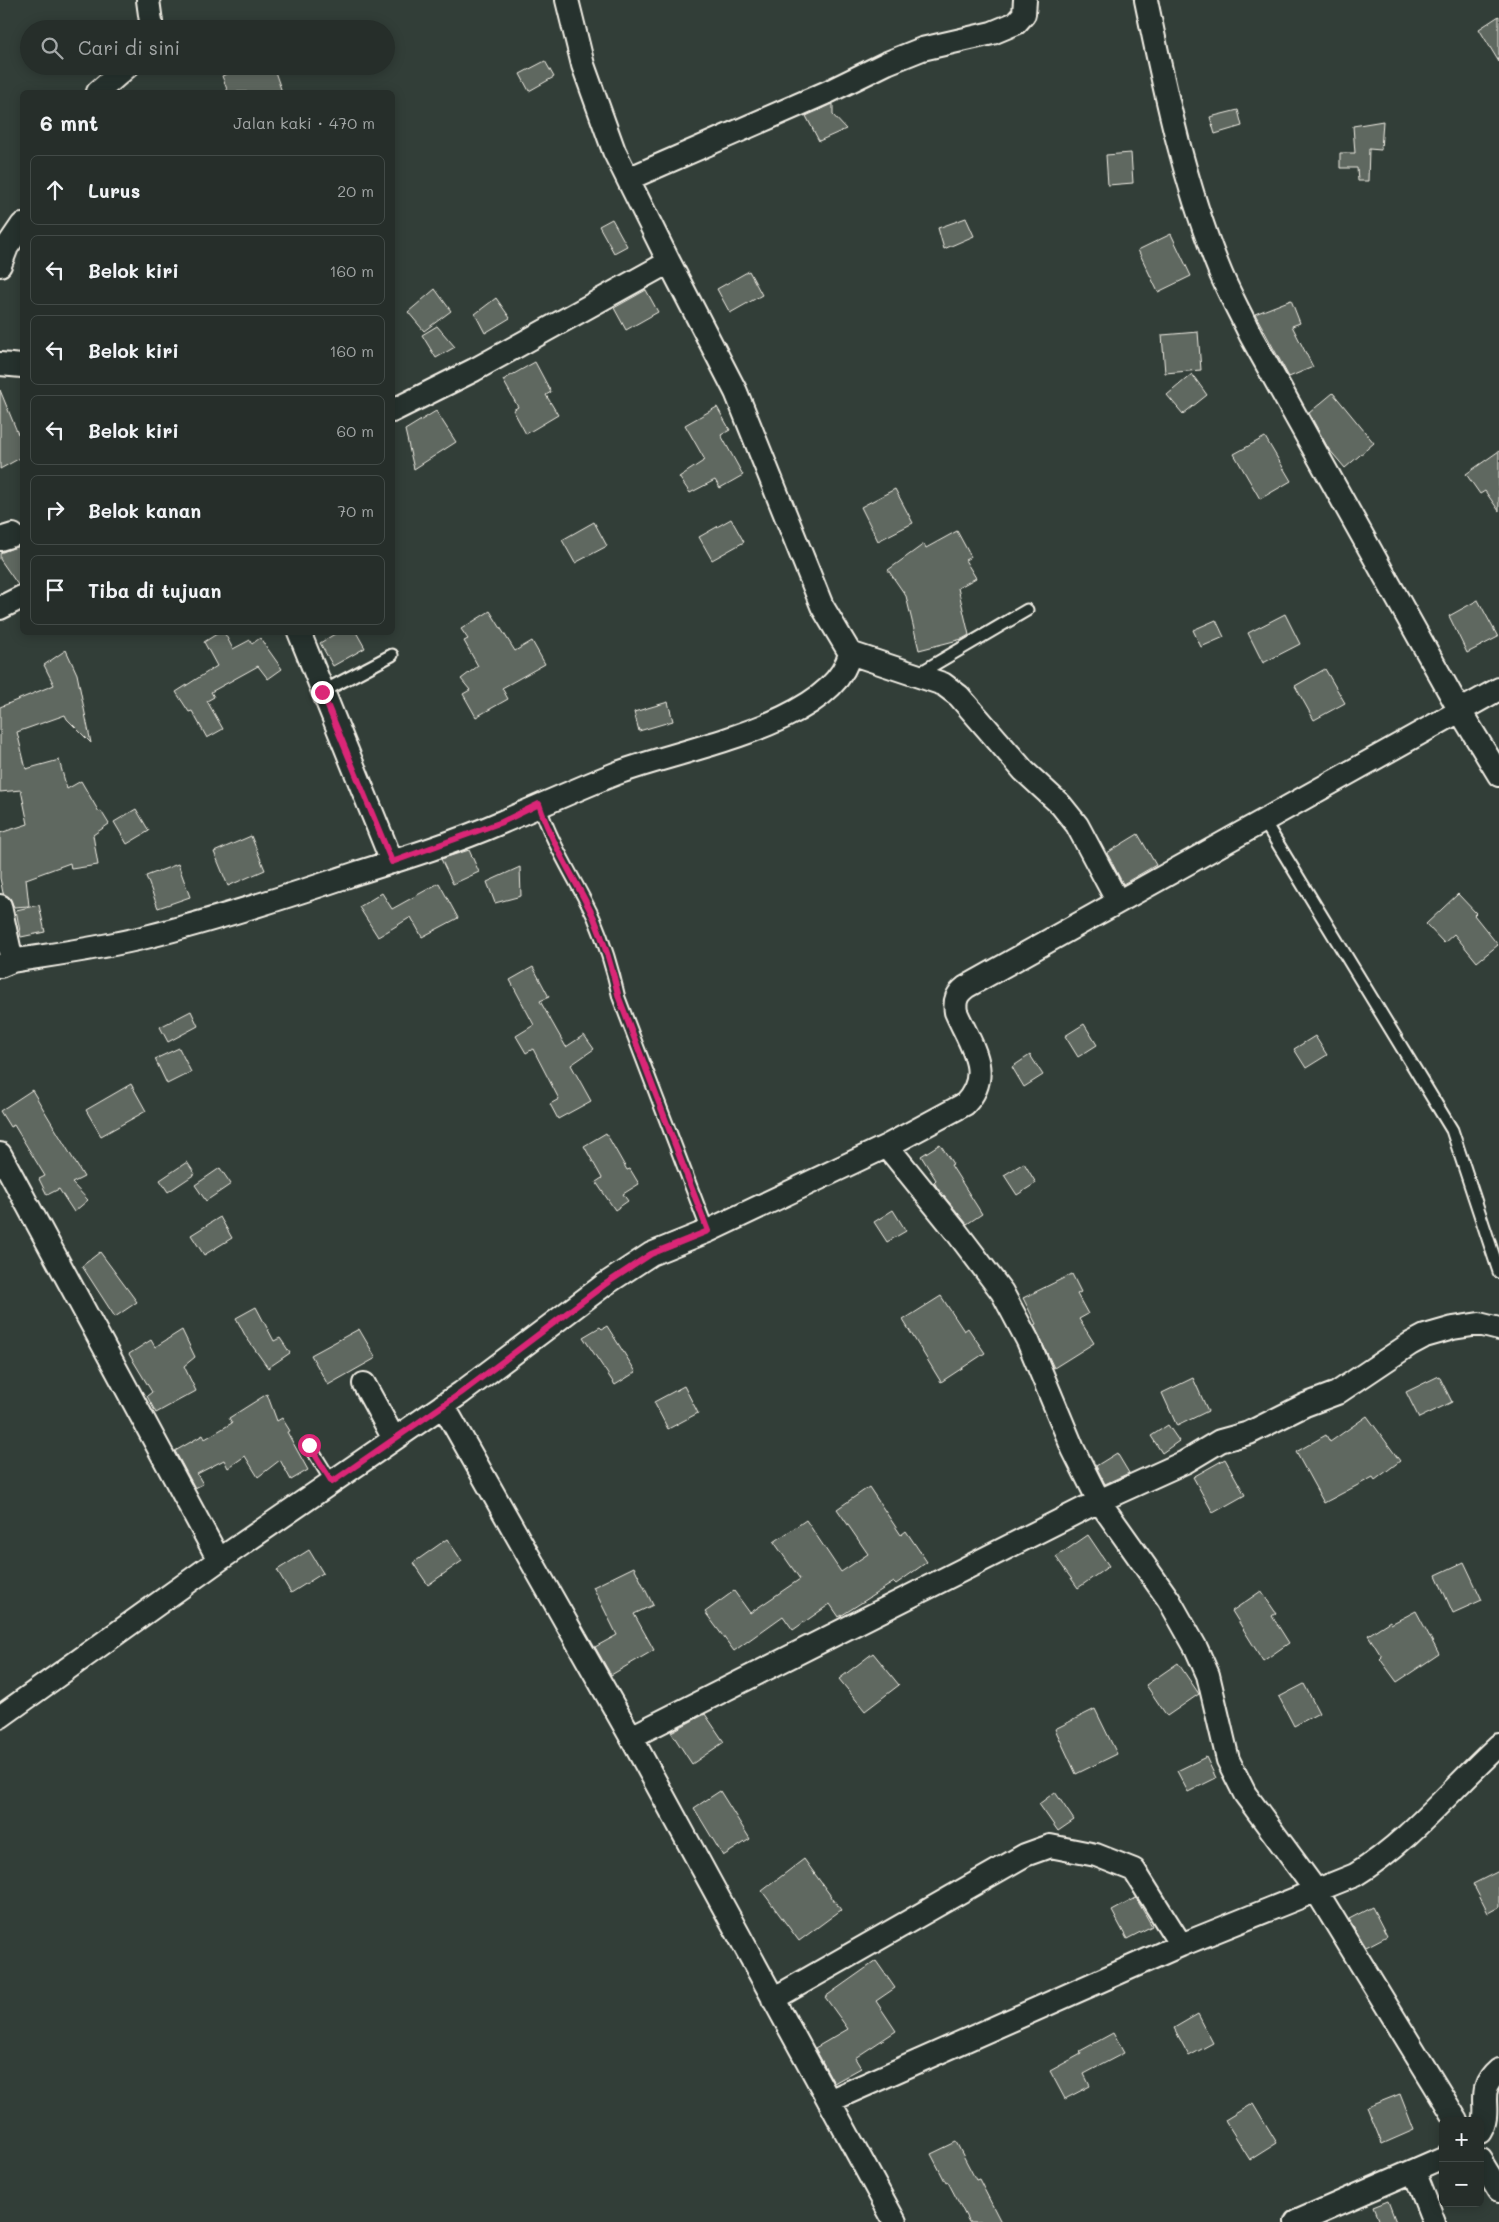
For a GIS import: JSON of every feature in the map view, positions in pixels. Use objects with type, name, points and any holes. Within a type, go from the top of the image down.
[{"type":"street","points":[[148,0],[151,20]]},
{"type":"street","points":[[567,0],[583,64],[614,151],[736,392],[822,606],[850,653],[918,674],[943,684],[959,696],[1024,771],[1061,806],[1077,825],[1118,902]]},
{"type":"street","points":[[628,180],[887,63],[922,49],[992,33],[1016,24],[1024,14],[1025,0]]},
{"type":"street","points":[[1146,0],[1170,114],[1198,208],[1221,274],[1251,336],[1460,711],[1499,775]]},
{"type":"street","points":[[100,90],[118,75]]},
{"type":"street","points":[[0,265],[8,247],[20,228]]},
{"type":"street","points":[[395,410],[474,370],[669,262]]},
{"type":"street","points":[[0,364],[20,366]]},
{"type":"street","points":[[0,608],[20,598]]},
{"type":"street","points":[[300,635],[392,862]]},
{"type":"street","points":[[0,906],[6,964],[144,937],[280,900],[502,822],[539,804],[616,773],[748,732],[797,712],[817,699],[833,685],[842,673],[850,653]]},
{"type":"street","points":[[0,1717],[218,1560],[443,1405],[604,1285],[651,1254],[708,1231],[886,1146],[965,1104],[974,1095],[980,1073],[977,1060],[954,1004],[960,992],[1499,689]]},
{"type":"street","points":[[886,1146],[955,1230],[1002,1292],[1028,1341],[1073,1449],[1099,1501],[1169,1600],[1196,1648],[1208,1675],[1228,1760],[1245,1794],[1317,1892],[1455,2117]]},
{"type":"street","points":[[0,1154],[218,1560]]},
{"type":"street","points":[[631,1737],[1099,1501],[1185,1462],[1220,1441],[1249,1432],[1288,1413],[1338,1393],[1410,1344],[1425,1336],[1453,1328],[1479,1324],[1499,1329]]},
{"type":"street","points":[[364,1384],[394,1439]]},
{"type":"street","points":[[443,1405],[631,1737],[895,2222]]},
{"type":"street","points":[[828,2101],[1181,1945],[1317,1892],[1355,1875],[1378,1861],[1401,1842],[1463,1778],[1499,1745]]},
{"type":"street","points":[[773,1999],[1025,1855],[1050,1846],[1096,1855],[1134,1870],[1181,1945]]},
{"type":"street","points":[[1484,2124],[1486,2120],[1484,2094],[1486,2085],[1499,2070]]},
{"type":"street","points":[[1296,2222],[1439,2160]]},
{"type":"street","points":[[1481,2162],[1499,2191]]},
{"type":"street","points":[[1414,2171],[1434,2222]]},
{"type":"lane","points":[[918,674],[1027,610]]},
{"type":"lane","points":[[322,692],[392,655]]},
{"type":"lane","points":[[539,804],[546,825],[594,919],[612,965],[619,998],[708,1231]]},
{"type":"lane","points":[[1264,820],[1452,1130],[1499,1272]]},
{"type":"lane","points":[[309,1445],[332,1482]]},
{"type":"building","points":[[1499,16],[1499,62],[1479,29]]},
{"type":"building","points":[[545,61],[554,77],[529,91],[520,74]]},
{"type":"building","points":[[276,75],[281,90],[227,90],[222,76]]},
{"type":"building","points":[[833,104],[833,115],[846,129],[819,141],[806,116]]},
{"type":"building","points":[[1238,110],[1242,126],[1215,134],[1210,117]]},
{"type":"building","points":[[1383,121],[1381,150],[1369,149],[1368,181],[1358,181],[1357,168],[1340,168],[1340,153],[1355,153],[1353,126]]},
{"type":"building","points":[[1131,153],[1133,183],[1108,185],[1106,155]]},
{"type":"building","points":[[966,218],[974,236],[944,249],[938,228]]},
{"type":"building","points":[[612,219],[627,246],[614,253],[599,226]]},
{"type":"building","points":[[1171,234],[1191,276],[1158,292],[1138,250]]},
{"type":"building","points":[[749,271],[762,295],[730,313],[717,289]]},
{"type":"building","points":[[435,289],[451,311],[424,331],[408,312]]},
{"type":"building","points":[[646,290],[658,312],[626,330],[614,308]]},
{"type":"building","points":[[496,298],[510,318],[485,333],[475,314]]},
{"type":"building","points":[[1291,300],[1300,323],[1292,326],[1313,367],[1289,377],[1255,314]]},
{"type":"building","points":[[437,326],[455,347],[436,358],[422,335]]},
{"type":"building","points":[[1198,332],[1201,370],[1165,373],[1162,335]]},
{"type":"building","points":[[535,362],[551,392],[546,395],[558,415],[526,434],[513,410],[518,407],[503,380]]},
{"type":"building","points":[[1192,374],[1207,395],[1183,414],[1167,395]]},
{"type":"building","points":[[0,390],[18,434],[20,433],[20,458],[0,469]]},
{"type":"building","points":[[1333,393],[1374,443],[1345,468],[1328,448],[1309,413]]},
{"type":"building","points":[[717,407],[730,430],[721,435],[743,475],[720,488],[715,480],[690,493],[679,477],[705,460],[685,425]]},
{"type":"building","points":[[436,411],[456,442],[414,469],[405,430]]},
{"type":"building","points":[[1265,437],[1291,481],[1260,499],[1234,454]]},
{"type":"building","points":[[1499,451],[1499,511],[1485,491],[1480,494],[1466,474]]},
{"type":"building","points":[[895,489],[913,523],[878,541],[861,507]]},
{"type":"building","points":[[731,519],[744,542],[712,560],[699,537]]},
{"type":"building","points":[[594,522],[607,546],[575,563],[562,540]]},
{"type":"building","points":[[957,531],[971,557],[965,560],[976,578],[958,588],[969,635],[962,639],[919,650],[906,596],[888,570],[924,544],[926,548]]},
{"type":"building","points":[[20,545],[20,584],[18,585],[0,559],[0,553]]},
{"type":"building","points":[[1478,600],[1498,637],[1467,653],[1449,616]]},
{"type":"building","points":[[490,611],[515,651],[532,641],[545,664],[502,688],[508,699],[476,717],[463,694],[470,690],[461,679],[478,666],[464,641],[468,639],[461,629]]},
{"type":"building","points":[[1285,614],[1300,644],[1263,663],[1248,633]]},
{"type":"building","points":[[1216,620],[1224,637],[1201,647],[1193,630]]},
{"type":"building","points":[[215,635],[226,635],[233,649],[250,640],[252,644],[260,638],[282,669],[268,679],[258,666],[211,692],[214,697],[207,701],[223,729],[207,738],[192,711],[189,712],[176,692],[217,666],[204,642]]},
{"type":"building","points":[[333,635],[358,635],[365,648],[333,666],[320,643]]},
{"type":"building","points":[[66,650],[77,674],[91,743],[65,715],[17,732],[26,769],[59,760],[67,789],[81,781],[99,812],[101,811],[109,824],[93,835],[98,865],[71,869],[70,863],[26,879],[29,906],[14,907],[10,898],[3,893],[0,878],[0,833],[28,824],[21,790],[0,792],[0,707],[54,685],[44,665]]},
{"type":"building","points":[[1325,669],[1345,703],[1314,720],[1295,686]]},
{"type":"building","points":[[668,702],[673,721],[639,731],[634,712]]},
{"type":"building","points":[[136,809],[149,831],[127,844],[114,822]]},
{"type":"building","points":[[1138,834],[1156,865],[1123,884],[1107,853]]},
{"type":"building","points":[[251,836],[265,870],[228,886],[214,852]]},
{"type":"building","points":[[469,850],[479,872],[453,884],[441,859]]},
{"type":"building","points":[[178,864],[190,897],[158,908],[146,876]]},
{"type":"building","points":[[520,867],[521,896],[495,903],[487,882]]},
{"type":"building","points":[[439,883],[458,918],[422,937],[411,917],[378,937],[359,907],[382,893],[392,909]]},
{"type":"building","points":[[1458,894],[1476,913],[1474,915],[1498,945],[1477,962],[1454,934],[1444,943],[1426,924]]},
{"type":"building","points":[[39,905],[45,932],[21,937],[16,910]]},
{"type":"building","points":[[533,967],[549,997],[540,1001],[566,1047],[584,1035],[594,1049],[571,1065],[591,1101],[558,1119],[550,1104],[559,1099],[533,1049],[526,1053],[516,1036],[534,1025],[510,980]]},
{"type":"building","points":[[191,1011],[198,1026],[168,1042],[160,1027]]},
{"type":"building","points":[[1084,1024],[1097,1045],[1078,1057],[1065,1036]]},
{"type":"building","points":[[1315,1036],[1327,1055],[1306,1068],[1294,1049]]},
{"type":"building","points":[[179,1048],[191,1072],[167,1084],[155,1059]]},
{"type":"building","points":[[1030,1055],[1043,1075],[1024,1087],[1012,1067]]},
{"type":"building","points":[[131,1084],[146,1111],[101,1136],[86,1110]]},
{"type":"building","points":[[32,1090],[84,1177],[72,1183],[88,1200],[74,1212],[59,1189],[47,1195],[39,1179],[45,1176],[14,1125],[10,1127],[0,1111]]},
{"type":"building","points":[[606,1133],[627,1170],[630,1169],[639,1184],[623,1194],[628,1201],[615,1210],[596,1182],[602,1178],[584,1146]]},
{"type":"building","points":[[940,1144],[982,1214],[967,1224],[938,1189],[934,1182],[936,1180],[921,1156]]},
{"type":"building","points":[[187,1162],[195,1174],[168,1192],[160,1180]]},
{"type":"building","points":[[1024,1163],[1036,1183],[1017,1195],[1004,1175]]},
{"type":"building","points":[[220,1168],[231,1184],[206,1201],[195,1185]]},
{"type":"building","points":[[893,1210],[906,1231],[887,1242],[874,1222]]},
{"type":"building","points":[[220,1217],[232,1238],[204,1255],[191,1235]]},
{"type":"building","points":[[100,1252],[137,1302],[115,1317],[82,1266]]},
{"type":"building","points":[[1072,1274],[1081,1292],[1077,1294],[1088,1314],[1079,1319],[1094,1343],[1054,1368],[1023,1298]]},
{"type":"building","points":[[941,1296],[964,1331],[968,1328],[985,1353],[941,1382],[903,1320]]},
{"type":"building","points":[[256,1307],[274,1341],[280,1338],[290,1353],[268,1368],[246,1337],[236,1318]]},
{"type":"building","points":[[607,1326],[636,1372],[615,1385],[583,1337],[600,1327],[602,1329]]},
{"type":"building","points":[[359,1329],[376,1358],[328,1385],[311,1355]]},
{"type":"building","points":[[182,1330],[195,1357],[184,1366],[196,1391],[156,1413],[147,1396],[152,1392],[129,1354],[151,1340],[155,1347]]},
{"type":"building","points":[[1439,1376],[1452,1402],[1419,1418],[1406,1392]]},
{"type":"building","points":[[1193,1378],[1208,1411],[1177,1426],[1162,1393]]},
{"type":"building","points":[[684,1386],[698,1413],[668,1429],[654,1402]]},
{"type":"building","points":[[267,1394],[277,1421],[282,1418],[290,1431],[287,1432],[308,1470],[291,1480],[280,1460],[258,1477],[245,1456],[228,1468],[224,1460],[197,1474],[203,1484],[195,1488],[175,1451],[203,1435],[205,1439],[232,1423],[229,1418]]},
{"type":"building","points":[[1367,1416],[1400,1461],[1375,1480],[1373,1477],[1324,1503],[1296,1452],[1326,1435],[1330,1442]]},
{"type":"building","points":[[1168,1425],[1179,1441],[1162,1453],[1151,1436]]},
{"type":"building","points":[[1117,1453],[1129,1473],[1105,1484],[1096,1466]]},
{"type":"building","points":[[1225,1459],[1245,1495],[1213,1513],[1193,1477]]},
{"type":"building","points":[[869,1487],[901,1535],[906,1531],[927,1562],[896,1584],[894,1582],[839,1617],[830,1604],[793,1630],[783,1616],[734,1651],[705,1612],[734,1591],[750,1613],[800,1579],[774,1542],[806,1520],[841,1572],[868,1554],[837,1509]]},
{"type":"building","points":[[1088,1535],[1109,1566],[1078,1588],[1056,1557]]},
{"type":"building","points":[[447,1539],[462,1561],[428,1585],[413,1563]]},
{"type":"building","points":[[309,1550],[323,1573],[291,1593],[277,1570]]},
{"type":"building","points":[[1464,1562],[1482,1600],[1453,1613],[1436,1575]]},
{"type":"building","points":[[634,1567],[653,1605],[634,1614],[654,1650],[611,1675],[595,1647],[617,1635],[593,1587]]},
{"type":"building","points":[[1261,1591],[1276,1613],[1272,1616],[1289,1643],[1263,1661],[1232,1611]]},
{"type":"building","points":[[1416,1611],[1439,1654],[1397,1682],[1380,1659],[1382,1657],[1368,1635],[1390,1621],[1391,1624]]},
{"type":"building","points":[[873,1653],[899,1685],[865,1711],[839,1679]]},
{"type":"building","points":[[1178,1663],[1199,1694],[1167,1716],[1146,1685]]},
{"type":"building","points":[[1304,1684],[1319,1713],[1294,1726],[1279,1697]]},
{"type":"building","points":[[1095,1709],[1117,1754],[1076,1774],[1055,1729]]},
{"type":"building","points":[[705,1714],[724,1742],[692,1764],[671,1732]]},
{"type":"building","points":[[1206,1757],[1216,1778],[1188,1792],[1177,1771]]},
{"type":"building","points":[[720,1791],[750,1839],[723,1856],[694,1808]]},
{"type":"building","points":[[1055,1792],[1074,1820],[1058,1831],[1039,1804]]},
{"type":"building","points":[[804,1859],[841,1910],[799,1941],[762,1891]]},
{"type":"building","points":[[1499,1871],[1499,1907],[1488,1913],[1473,1884]]},
{"type":"building","points":[[1136,1898],[1152,1926],[1127,1939],[1112,1911]]},
{"type":"building","points":[[1372,1907],[1387,1936],[1366,1947],[1349,1919]]},
{"type":"building","points":[[876,1961],[895,1988],[876,2001],[896,2031],[855,2058],[861,2068],[834,2083],[815,2048],[848,2029],[825,1997]]},
{"type":"building","points":[[1198,2014],[1213,2043],[1189,2056],[1174,2028]]},
{"type":"building","points":[[1113,2033],[1124,2053],[1084,2074],[1090,2086],[1065,2099],[1050,2071],[1081,2054],[1080,2051]]},
{"type":"building","points":[[1400,2094],[1414,2130],[1382,2144],[1367,2107]]},
{"type":"building","points":[[1253,2103],[1277,2143],[1250,2160],[1225,2120]]},
{"type":"building","points":[[956,2142],[976,2180],[979,2179],[1001,2222],[969,2222],[948,2182],[946,2183],[931,2154]]},
{"type":"building","points":[[1388,2201],[1396,2222],[1379,2222],[1373,2207]]},
{"type":"route","points":[[309,1445],[332,1482],[461,1393],[604,1285],[651,1254],[708,1231],[619,998],[612,965],[594,919],[546,825],[539,804],[502,822],[392,862],[322,692]]}]
